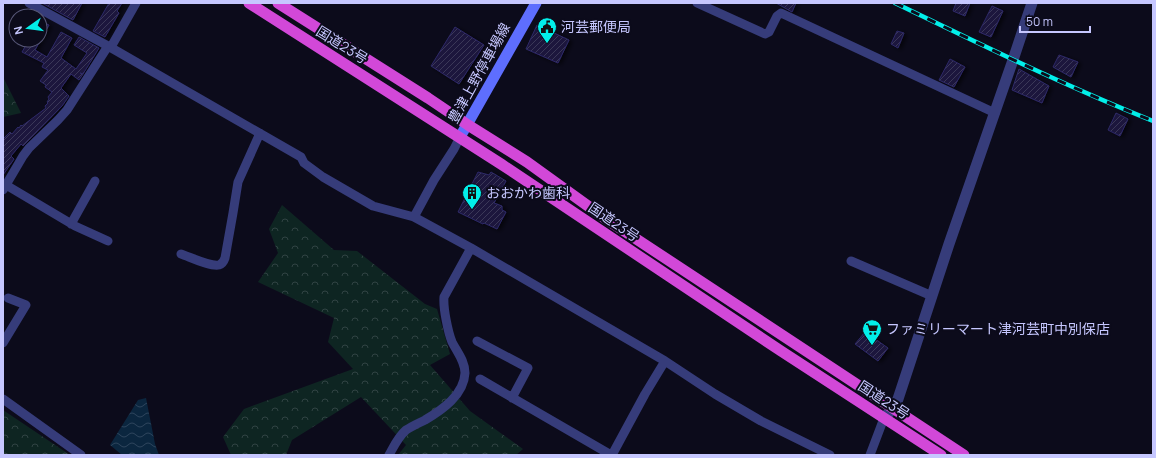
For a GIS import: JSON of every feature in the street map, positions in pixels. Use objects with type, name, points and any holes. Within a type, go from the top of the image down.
[{"type":"highway","name":"国道23号","points":[[249,3],[460,137],[781,351],[941,455]]},
{"type":"highway","name":"国道23号","points":[[278,3],[527,162],[606,219],[964,455]]},
{"type":"main road","name":"豊津上野停車場線","points":[[460,137],[536,3]]},
{"type":"street","points":[[29,3],[260,133],[301,158],[304,163],[323,177],[373,206],[414,217],[471,248],[665,361],[714,394],[761,421],[830,455]]},
{"type":"street","points":[[108,241],[71,224],[5,188],[21,159],[29,148],[67,110],[136,3]]},
{"type":"street","points":[[697,3],[765,34],[769,32],[777,16],[781,13],[995,113]]},
{"type":"street","points":[[870,455],[884,418],[893,408],[900,391],[1032,3]]},
{"type":"street","points":[[182,254],[212,264],[218,265],[223,262],[225,258],[238,182],[260,133]]},
{"type":"street","points":[[414,217],[460,137]]},
{"type":"street","points":[[71,224],[95,181]]},
{"type":"street","points":[[389,455],[398,438],[408,429],[440,410],[454,398],[461,386],[465,374],[463,361],[451,340],[443,304],[444,298],[471,248]]},
{"type":"street","points":[[851,261],[932,296]]},
{"type":"street","points":[[3,343],[26,305],[8,298]]},
{"type":"street","points":[[477,341],[528,368],[512,398]]},
{"type":"street","points":[[480,379],[612,455],[645,394],[665,361]]},
{"type":"street","points":[[3,400],[81,455]]},
{"type":"green space","points":[[3,77],[21,113],[3,117]]},
{"type":"green space","points":[[282,205],[334,250],[357,251],[425,304],[437,309],[450,354],[430,365],[470,411],[523,449],[516,455],[398,455],[406,445],[361,397],[292,440],[286,455],[231,455],[223,437],[244,409],[353,369],[328,342],[334,318],[258,282],[278,253],[269,229]]},
{"type":"green space","points":[[3,410],[70,455],[3,455]]},
{"type":"water","points":[[146,398],[155,444],[159,455],[122,455],[110,445],[138,400]]},
{"type":"building","points":[[42,3],[82,3],[73,20]]},
{"type":"building","points":[[109,3],[122,3],[117,11],[119,13],[105,37],[93,31]]},
{"type":"building","points":[[776,3],[796,3],[792,12]]},
{"type":"building","points":[[956,3],[970,3],[965,16],[953,11]]},
{"type":"building","points":[[992,6],[1003,11],[991,37],[979,32]]},
{"type":"building","name":"河芸郵便局","points":[[537,25],[569,40],[558,63],[526,49]]},
{"type":"building","points":[[455,27],[484,45],[459,84],[431,66]]},
{"type":"building","points":[[897,31],[904,33],[898,48],[891,44]]},
{"type":"building","points":[[61,32],[72,38],[61,58],[76,69],[87,53],[74,45],[79,37],[99,48],[79,80],[71,74],[61,88],[69,96],[62,106],[23,146],[21,144],[11,156],[14,159],[3,175],[3,139],[10,132],[12,134],[18,127],[19,128],[21,125],[22,126],[46,108],[45,106],[49,99],[48,97],[52,92],[40,81],[48,70],[42,67],[44,63],[22,52],[24,48],[36,48],[35,50],[47,57]]},
{"type":"building","points":[[1059,55],[1078,62],[1071,77],[1053,67]]},
{"type":"building","points":[[950,59],[965,67],[954,87],[939,80]]},
{"type":"building","points":[[1019,69],[1049,86],[1042,103],[1012,90]]},
{"type":"building","points":[[1116,113],[1128,119],[1120,136],[1108,130]]},
{"type":"building","points":[[478,172],[489,175],[491,172],[506,181],[494,203],[502,206],[502,210],[506,212],[497,229],[458,212]]},
{"type":"building","name":"ファミリーマート津河芸町中別保店","points":[[865,332],[888,348],[878,361],[855,344]]},
{"type":"railway","points":[[895,3],[1055,79],[1153,121]]},
{"type":"place","name":"河芸郵便局","points":[[547,44]]},
{"type":"place","name":"おおかわ歯科","points":[[472,210]]},
{"type":"place","name":"ファミリーマート津河芸町中別保店","points":[[872,346]]}]
